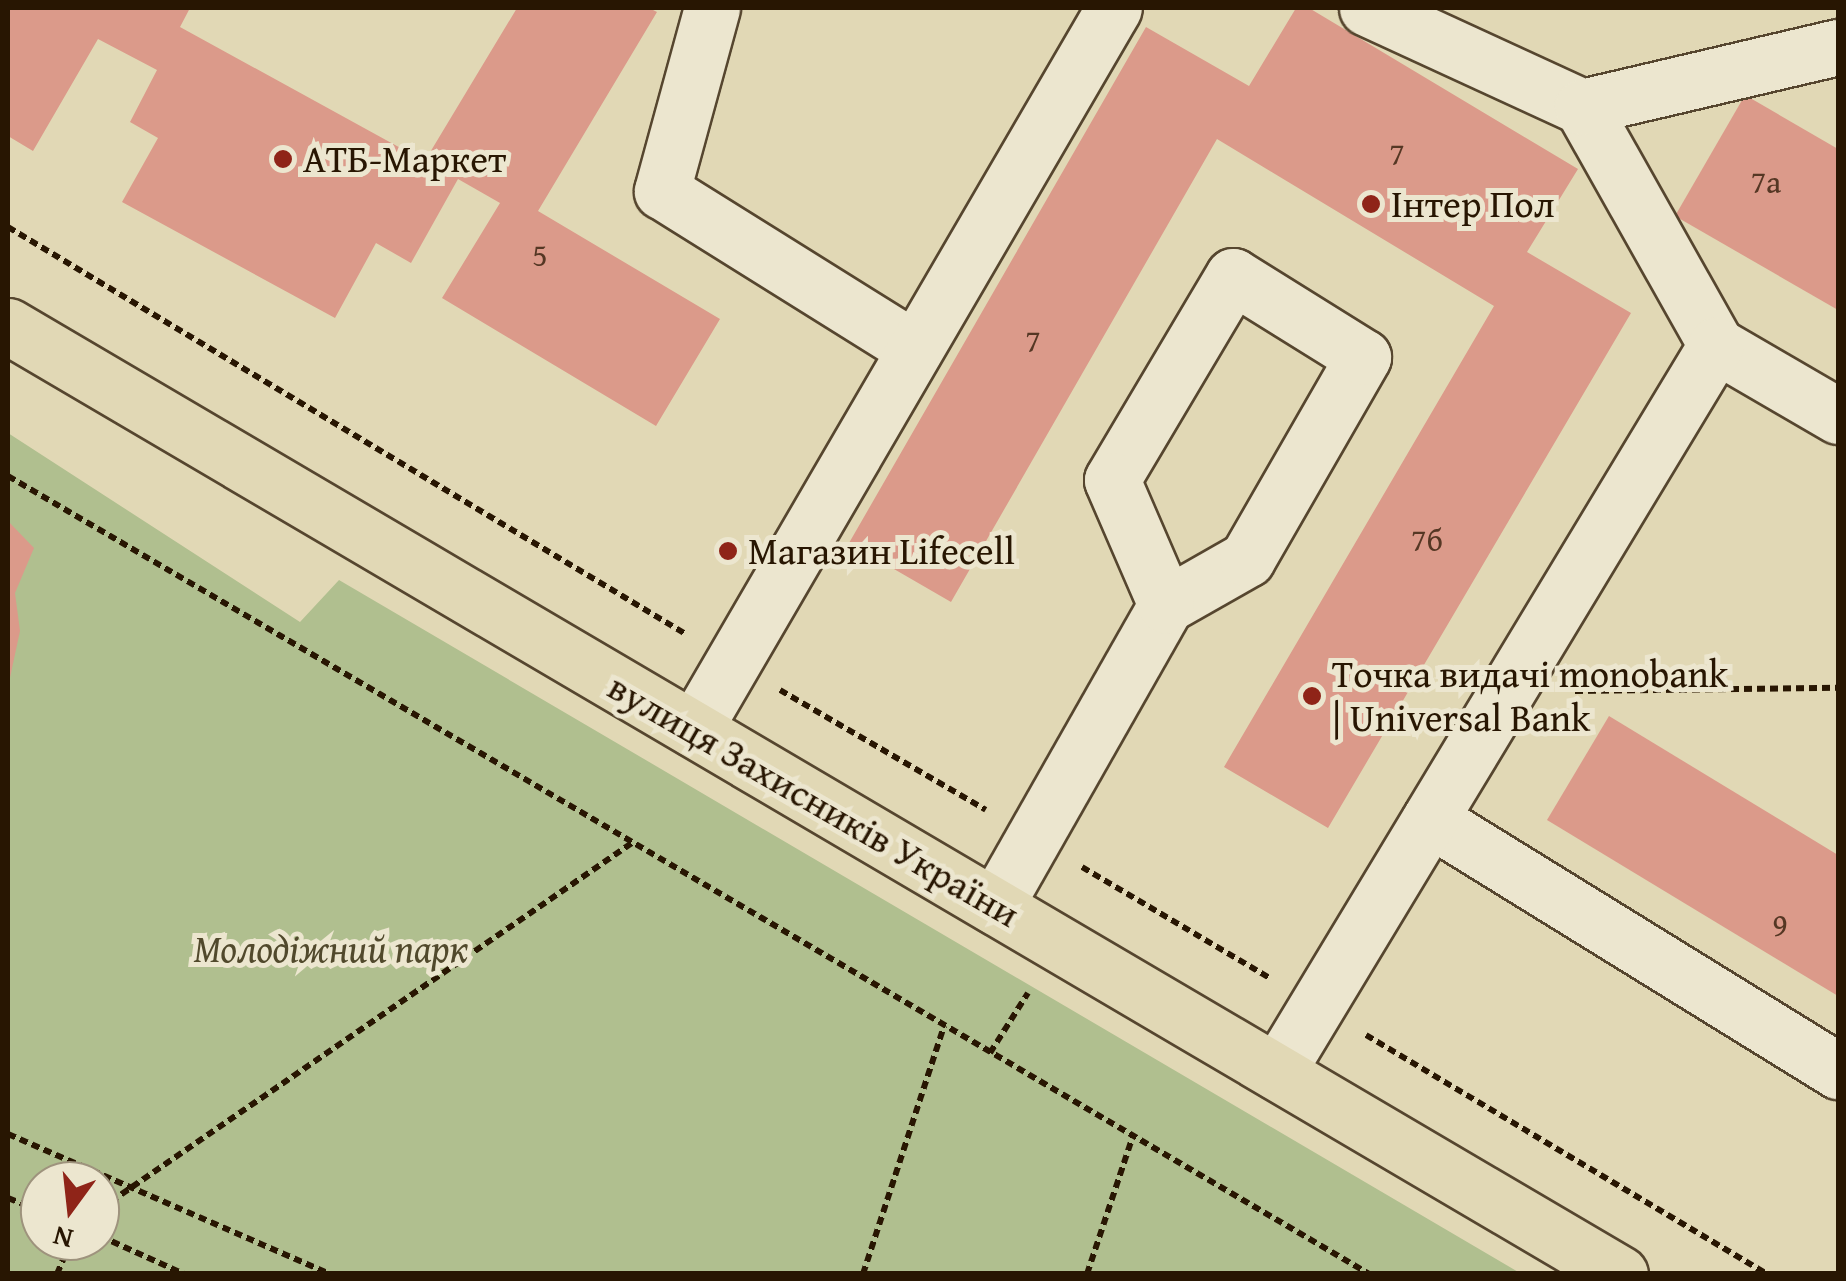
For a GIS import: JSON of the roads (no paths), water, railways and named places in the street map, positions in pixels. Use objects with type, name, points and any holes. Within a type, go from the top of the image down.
[{"type":"main road","name":"вулиця Захисників України","points":[[8,326],[1620,1274]]},
{"type":"lane","points":[[712,8],[662,191],[915,349]]},
{"type":"lane","points":[[694,729],[1114,8]]},
{"type":"lane","points":[[1367,8],[1582,106],[1716,345],[1838,416]]},
{"type":"lane","points":[[1582,106],[1838,47]]},
{"type":"lane","points":[[994,906],[1166,606],[1247,558],[1363,357],[1232,276],[1112,480],[1166,606]]},
{"type":"lane","points":[[1277,1072],[1716,345]]},
{"type":"lane","points":[[1430,820],[1838,1070]]},
{"type":"place","name":"АТБ-Маркет","points":[[283,159]]},
{"type":"place","name":"Інтер Пол","points":[[1371,204]]},
{"type":"place","name":"Магазин Lifecell","points":[[728,551]]},
{"type":"place","name":"Точка видачі monobank | Universal Bank","points":[[1312,696]]},
{"type":"park label","name":"Молодіжний парк","points":[[331,949]]}]
